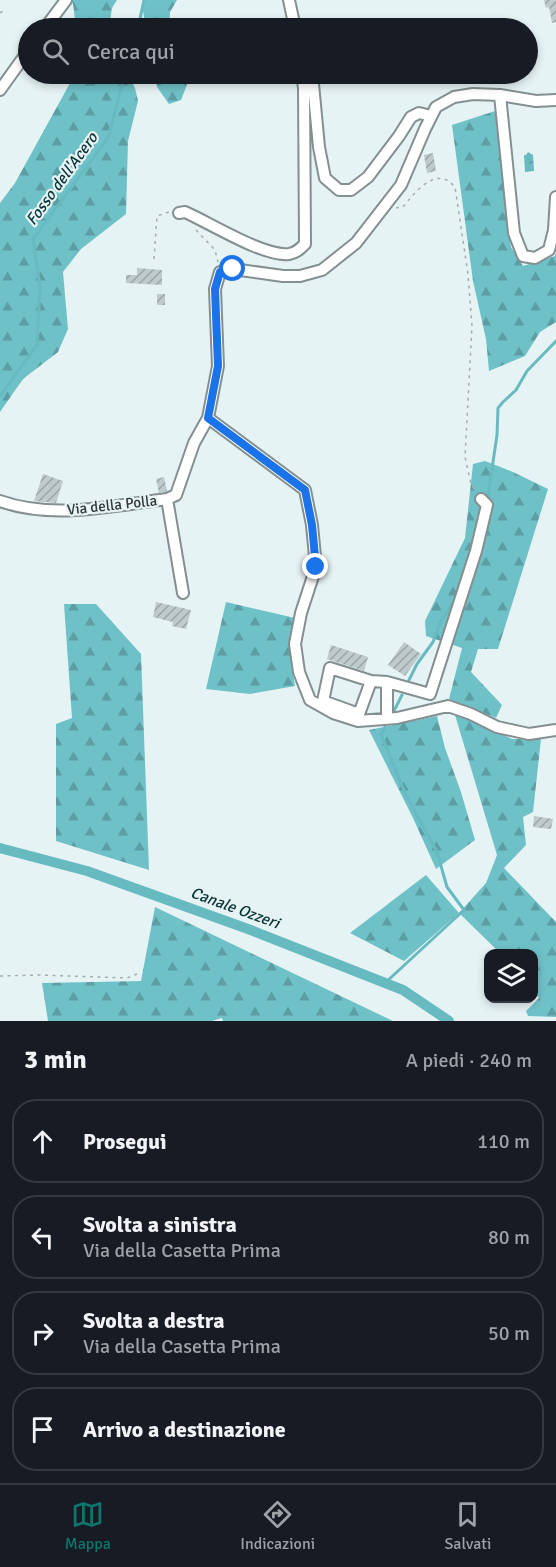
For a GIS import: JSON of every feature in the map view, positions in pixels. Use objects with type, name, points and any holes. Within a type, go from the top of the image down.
[{"type":"street","points":[[52,18],[66,0]]},
{"type":"street","points":[[289,0],[293,18]]},
{"type":"street","points":[[296,0],[299,18]]},
{"type":"street","points":[[0,90],[18,65]]},
{"type":"street","points":[[179,213],[185,212],[266,251],[291,254],[300,250],[304,244],[303,84]]},
{"type":"street","points":[[313,84],[319,147],[325,178],[339,190],[351,190],[368,177],[411,117],[419,113],[431,116]]},
{"type":"street","points":[[220,272],[233,269],[300,276],[322,270],[356,243],[401,185],[436,107],[454,97],[473,94],[500,95],[536,101],[556,100]]},
{"type":"street","points":[[500,95],[514,233],[523,256],[535,258],[549,250],[554,230],[556,196]]},
{"type":"street","name":"Via della Polla","points":[[0,501],[38,511],[79,511],[167,499],[176,495],[194,443],[208,418],[218,366],[215,289],[220,272]]},
{"type":"street","points":[[208,418],[305,490],[312,525],[316,567],[301,613],[295,644],[299,672],[310,699],[333,713],[358,721],[397,718],[448,706],[497,727],[529,734],[556,727]]},
{"type":"street","points":[[167,499],[183,593]]},
{"type":"street","points":[[371,681],[359,714],[323,701],[330,668],[371,681],[387,682],[430,694],[476,551],[487,505],[481,499]]},
{"type":"street","points":[[387,682],[387,719]]},
{"type":"path","points":[[0,13],[6,9]]},
{"type":"path","points":[[383,208],[403,207],[420,187],[434,179],[445,179],[454,186],[468,274],[472,326],[465,457],[471,484],[481,499]]},
{"type":"path","points":[[154,259],[157,216],[176,210],[179,213]]},
{"type":"path","points":[[194,227],[215,250],[220,272]]},
{"type":"path","points":[[0,976],[127,978],[137,974]]},
{"type":"green space","points":[[70,0],[117,0],[112,8],[110,18],[75,18],[73,4]]},
{"type":"green space","points":[[145,0],[177,0],[170,12],[170,18],[144,18]]},
{"type":"green space","points":[[69,84],[133,84],[138,101],[128,141],[126,214],[81,249],[63,272],[68,329],[58,352],[23,379],[0,412],[0,203],[15,183]]},
{"type":"green space","points":[[157,84],[187,84],[181,100],[169,104]]},
{"type":"green space","points":[[495,111],[511,247],[523,266],[555,256],[556,252],[556,322],[540,332],[525,356],[489,371],[486,339],[473,281],[452,125]]},
{"type":"green space","points":[[485,461],[548,489],[498,649],[478,649],[471,672],[502,705],[496,718],[449,699],[462,648],[426,636],[425,621],[465,538],[473,464]]},
{"type":"green space","points":[[226,602],[295,618],[290,655],[295,686],[250,694],[206,689]]},
{"type":"green space","points":[[64,604],[96,604],[141,654],[149,870],[56,841],[56,724],[72,718]]},
{"type":"green space","points":[[455,715],[512,739],[541,739],[533,812],[523,817],[526,845],[504,868],[556,922],[556,1017],[528,1016],[526,1011],[534,1003],[538,1003],[539,998],[538,949],[496,949],[459,913],[486,883],[497,855]]},
{"type":"green space","points":[[437,716],[475,840],[436,869],[369,730]]},
{"type":"green space","points":[[426,875],[459,913],[404,961],[350,933]]},
{"type":"green space","points":[[155,907],[393,1021],[223,1021],[222,1018],[212,1021],[48,1021],[42,983],[141,981]]},
{"type":"water","points":[[528,152],[533,155],[534,171],[525,172],[524,155]]},
{"type":"building","points":[[544,0],[556,0],[556,22],[552,23],[549,7],[546,8]]},
{"type":"building","points":[[433,153],[436,171],[427,173],[424,155]]},
{"type":"building","points":[[137,268],[162,270],[162,285],[126,283],[126,275],[137,275]]},
{"type":"building","points":[[157,294],[165,294],[165,305],[157,305]]},
{"type":"building","points":[[43,474],[63,481],[56,503],[34,501]]},
{"type":"building","points":[[164,477],[167,491],[159,493],[156,479]]},
{"type":"building","points":[[156,602],[191,610],[186,629],[172,626],[173,622],[153,617]]},
{"type":"building","points":[[404,642],[421,654],[405,676],[388,665]]},
{"type":"building","points":[[331,645],[368,657],[364,671],[327,659]]},
{"type":"building","points":[[534,816],[553,819],[551,829],[533,827]]},
{"type":"waterway","name":"Fosso dell'Acero","points":[[140,18],[144,0]]},
{"type":"waterway","name":"Fosso dell'Acero","points":[[0,396],[37,345],[40,287],[33,239],[108,138],[122,84]]},
{"type":"waterway","points":[[488,496],[497,435],[498,408],[516,390],[527,371],[556,341]]},
{"type":"waterway","points":[[409,680],[433,642],[440,623],[456,598]]},
{"type":"waterway","points":[[394,711],[402,695]]},
{"type":"waterway","points":[[385,727],[381,734],[405,793],[437,852],[447,887],[464,910],[385,983]]},
{"type":"waterway","name":"Canale Ozzeri","points":[[0,848],[87,871],[248,929],[403,990],[449,1021]]},
{"type":"route","points":[[233,269],[220,272],[215,289],[218,366],[208,418],[305,490],[312,525],[316,567]]}]
